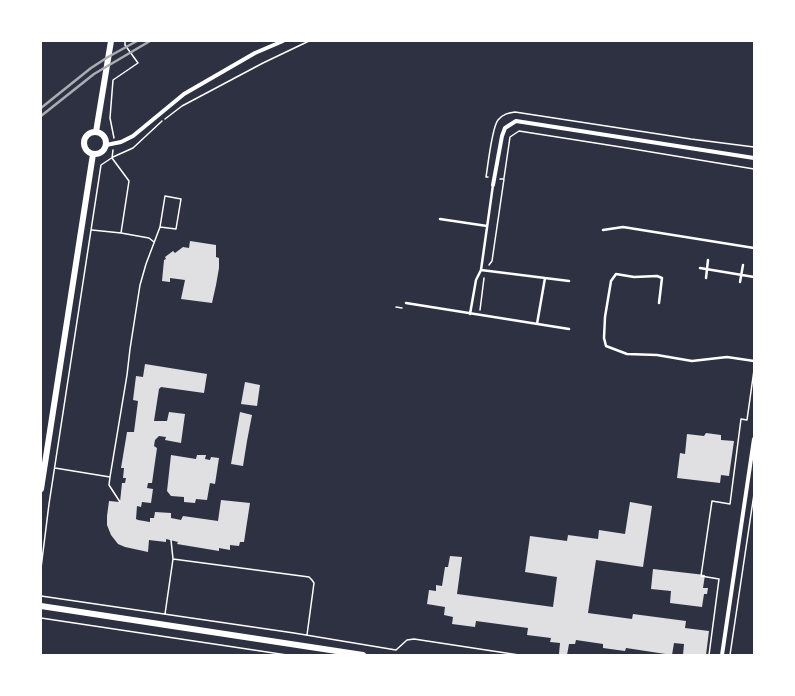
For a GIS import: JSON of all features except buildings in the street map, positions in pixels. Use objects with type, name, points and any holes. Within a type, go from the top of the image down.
[{"type":"street","points":[[96,132],[110,41]]},
{"type":"street","points":[[106,145],[121,142],[133,136],[184,94],[255,53],[283,41]]},
{"type":"street","points":[[494,185],[502,136],[505,128],[516,121],[754,158]]},
{"type":"street","points":[[96,132],[100,133],[105,138],[106,145],[103,151],[93,154],[87,150],[84,143],[86,136],[96,132]]},
{"type":"street","points":[[41,488],[93,154]]},
{"type":"street","points":[[722,655],[754,439]]},
{"type":"street","points":[[41,606],[363,655]]},
{"type":"lane","points":[[470,314],[476,280],[481,270],[494,185]]},
{"type":"lane","points":[[440,219],[487,226]]},
{"type":"lane","points":[[603,230],[623,227],[754,248]]},
{"type":"lane","points":[[706,278],[708,260]]},
{"type":"lane","points":[[740,282],[743,265]]},
{"type":"lane","points":[[700,268],[754,277]]},
{"type":"lane","points":[[481,270],[569,281]]},
{"type":"lane","points":[[659,303],[662,278],[657,276],[634,277],[616,274],[611,281],[605,317],[604,338],[606,346],[626,354],[657,355],[692,361],[727,357],[754,361]]},
{"type":"lane","points":[[537,324],[545,278]]},
{"type":"lane","points":[[406,304],[569,329]]},
{"type":"path","points":[[121,233],[129,181],[112,158],[114,136],[110,118],[113,80],[138,63],[125,45],[125,41]]},
{"type":"path","points":[[41,568],[101,165],[132,148],[182,106],[263,63],[309,41]]},
{"type":"path","points":[[479,316],[484,274],[492,261],[510,137],[519,131],[754,169]]},
{"type":"path","points":[[486,176],[504,179]]},
{"type":"path","points":[[120,502],[109,485],[140,285],[160,227],[165,196],[181,199],[176,229],[160,227]]},
{"type":"path","points":[[92,230],[149,238],[154,242]]},
{"type":"path","points":[[708,655],[719,579],[701,576],[712,501],[730,504],[741,419],[747,420],[754,370]]},
{"type":"path","points":[[55,468],[110,477]]},
{"type":"path","points":[[730,655],[754,494]]},
{"type":"path","points":[[165,614],[173,558],[170,540]]},
{"type":"path","points":[[173,558],[308,577],[314,583],[307,636]]},
{"type":"path","points":[[41,596],[396,650],[407,640],[414,639],[519,655]]},
{"type":"path","points":[[41,618],[286,655]]},
{"type":"railway","points":[[41,108],[91,68],[137,41]]},
{"type":"railway","points":[[41,116],[94,74],[150,41]]}]
